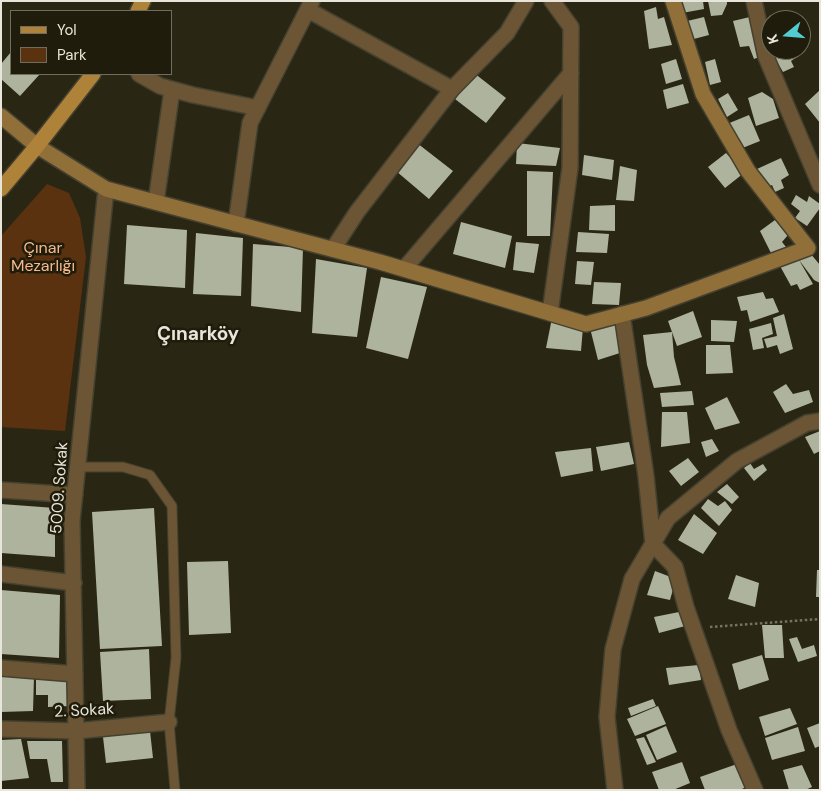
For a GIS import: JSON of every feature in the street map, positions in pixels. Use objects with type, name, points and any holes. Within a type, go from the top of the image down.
[{"type":"main road","points":[[1,189],[93,75]]},
{"type":"street","points":[[332,249],[358,212],[452,90],[507,33],[526,1]]},
{"type":"street","points":[[550,314],[570,168],[571,73],[571,27],[552,1]]},
{"type":"street","points":[[1,116],[37,146],[106,189],[404,269],[586,324],[646,308],[814,249],[748,171],[703,94],[672,1]]},
{"type":"street","points":[[754,1],[766,57],[820,185]]},
{"type":"street","points":[[236,224],[250,123],[310,6],[452,90]]},
{"type":"street","points":[[404,269],[571,73]]},
{"type":"street","points":[[141,75],[160,86],[172,90],[258,108]]},
{"type":"street","points":[[156,202],[172,90]]},
{"type":"street","name":"5009. Sokak","points":[[77,790],[72,521],[106,189]]},
{"type":"street","points":[[622,314],[646,476],[653,544],[675,567],[686,607],[729,730],[756,790]]},
{"type":"street","points":[[615,790],[607,717],[613,649],[632,579],[668,518],[737,461],[807,423],[820,421]]},
{"type":"street","points":[[1,490],[75,495]]},
{"type":"street","points":[[1,574],[74,583]]},
{"type":"street","points":[[1,668],[75,674]]},
{"type":"street","name":"2. Sokak","points":[[1,729],[76,731],[169,722]]},
{"type":"lane","points":[[78,467],[123,467],[150,475],[172,506],[176,658],[169,722],[176,790]]},
{"type":"path","points":[[693,628],[820,619]]},
{"type":"green space","name":"Çınar Mezarlığı","points":[[47,184],[69,193],[80,218],[86,257],[65,431],[1,427],[1,236]]},
{"type":"building","points":[[679,1],[703,1],[704,9],[682,13]]},
{"type":"building","points":[[708,1],[727,1],[722,15],[711,16]]},
{"type":"building","points":[[656,7],[658,19],[664,17],[672,45],[649,49],[644,11]]},
{"type":"building","points":[[754,16],[761,56],[754,59],[749,46],[740,47],[733,21]]},
{"type":"building","points":[[704,17],[709,35],[690,40],[683,22]]},
{"type":"building","points":[[10,53],[10,75],[39,75],[20,96],[1,79],[1,64]]},
{"type":"building","points":[[676,59],[682,79],[666,84],[661,64]]},
{"type":"building","points":[[715,59],[721,82],[710,85],[705,62]]},
{"type":"building","points":[[776,60],[792,60],[791,61],[794,67],[783,72]]},
{"type":"building","points":[[474,73],[506,98],[486,123],[455,99]]},
{"type":"building","points":[[683,84],[689,103],[667,109],[663,90]]},
{"type":"building","points":[[820,90],[820,123],[805,104]]},
{"type":"building","points":[[762,92],[773,99],[779,118],[756,126],[748,98]]},
{"type":"building","points":[[728,93],[738,110],[727,117],[718,99]]},
{"type":"building","points":[[749,115],[760,141],[740,149],[727,124]]},
{"type":"building","points":[[417,143],[453,171],[429,199],[396,171]]},
{"type":"building","points":[[517,143],[560,148],[556,166],[516,164]]},
{"type":"building","points":[[726,153],[744,173],[725,188],[708,167]]},
{"type":"building","points":[[584,155],[614,160],[612,180],[582,175]]},
{"type":"building","points":[[781,158],[789,175],[781,180],[784,188],[775,192],[772,185],[767,187],[757,169]]},
{"type":"building","points":[[620,166],[637,170],[634,201],[616,200]]},
{"type":"building","points":[[527,171],[553,172],[550,236],[527,236]]},
{"type":"building","points":[[796,195],[807,202],[809,196],[820,204],[820,208],[807,226],[795,218],[800,211],[791,204]]},
{"type":"building","points":[[615,205],[615,231],[589,230],[590,206]]},
{"type":"building","points":[[775,220],[788,235],[782,242],[786,247],[772,255],[760,231]]},
{"type":"building","points":[[461,222],[512,236],[505,268],[453,254]]},
{"type":"building","points":[[127,225],[187,230],[185,288],[124,284]]},
{"type":"building","points":[[578,232],[609,234],[607,253],[576,252]]},
{"type":"building","points":[[196,233],[243,238],[241,296],[193,294]]},
{"type":"building","points":[[516,242],[539,244],[534,273],[513,270]]},
{"type":"building","points":[[253,244],[303,248],[301,312],[251,306]]},
{"type":"building","points":[[810,253],[820,265],[820,283],[814,280],[799,260]]},
{"type":"building","points":[[798,258],[813,284],[800,290],[797,284],[791,286],[780,266]]},
{"type":"building","points":[[316,259],[367,268],[357,337],[312,333]]},
{"type":"building","points":[[577,261],[594,262],[591,285],[575,284]]},
{"type":"building","points":[[381,277],[427,287],[408,359],[366,348]]},
{"type":"building","points":[[594,282],[621,283],[619,305],[592,304]]},
{"type":"building","points":[[763,292],[766,299],[773,298],[779,312],[750,322],[747,310],[741,311],[737,297]]},
{"type":"building","points":[[693,311],[702,337],[677,346],[668,321]]},
{"type":"building","points":[[784,314],[793,349],[780,354],[777,345],[767,348],[764,339],[777,336],[773,318]]},
{"type":"building","points":[[552,318],[583,327],[581,351],[546,348]]},
{"type":"building","points":[[615,320],[623,352],[598,360],[590,328]]},
{"type":"building","points":[[711,320],[737,321],[734,342],[711,341]]},
{"type":"building","points":[[771,323],[773,334],[762,338],[764,348],[753,350],[749,329]]},
{"type":"building","points":[[672,332],[674,357],[681,385],[654,388],[647,365],[643,335]]},
{"type":"building","points":[[706,345],[730,345],[733,373],[706,374]]},
{"type":"building","points":[[786,384],[793,394],[809,390],[813,402],[785,413],[773,392]]},
{"type":"building","points":[[692,391],[694,405],[662,407],[660,393]]},
{"type":"building","points":[[727,397],[740,423],[715,430],[705,408]]},
{"type":"building","points":[[662,412],[687,412],[690,443],[661,447]]},
{"type":"building","points":[[820,431],[820,451],[814,454],[805,437]]},
{"type":"building","points":[[712,439],[719,451],[706,457],[701,442]]},
{"type":"building","points":[[629,442],[634,464],[601,471],[596,447]]},
{"type":"building","points":[[591,448],[593,471],[561,477],[555,452]]},
{"type":"building","points":[[688,458],[699,472],[681,486],[669,471]]},
{"type":"building","points":[[750,463],[754,469],[763,464],[767,470],[754,481],[744,468]]},
{"type":"building","points":[[727,484],[739,497],[732,504],[717,492]]},
{"type":"building","points":[[708,499],[718,506],[725,501],[732,510],[719,526],[701,508]]},
{"type":"building","points":[[1,504],[55,508],[55,557],[1,553]]},
{"type":"building","points":[[154,508],[162,646],[100,649],[92,512]]},
{"type":"building","points":[[694,514],[717,533],[703,554],[678,540]]},
{"type":"building","points":[[228,561],[231,633],[189,635],[187,562]]},
{"type":"building","points":[[817,570],[820,570],[820,597],[816,597]]},
{"type":"building","points":[[655,571],[676,579],[670,600],[647,595]]},
{"type":"building","points":[[736,575],[759,583],[755,607],[728,599]]},
{"type":"building","points":[[1,590],[60,595],[59,658],[1,654]]},
{"type":"building","points":[[684,611],[689,625],[659,633],[654,617]]},
{"type":"building","points":[[762,625],[782,625],[784,658],[765,658]]},
{"type":"building","points":[[797,637],[802,649],[814,645],[817,656],[798,662],[789,639]]},
{"type":"building","points":[[149,649],[151,699],[103,701],[100,652]]},
{"type":"building","points":[[762,655],[769,680],[739,690],[732,664]]},
{"type":"building","points":[[699,665],[701,680],[669,685],[666,668]]},
{"type":"building","points":[[1,675],[34,677],[33,711],[1,712]]},
{"type":"building","points":[[36,678],[69,679],[69,706],[48,707],[48,695],[36,695]]},
{"type":"building","points":[[653,699],[656,706],[631,716],[628,708]]},
{"type":"building","points":[[658,706],[666,724],[635,736],[627,719]]},
{"type":"building","points":[[790,708],[797,724],[765,736],[759,717]]},
{"type":"building","points":[[820,723],[820,746],[815,748],[807,728]]},
{"type":"building","points":[[666,726],[677,752],[657,760],[646,735]]},
{"type":"building","points":[[798,727],[805,751],[772,760],[765,738]]},
{"type":"building","points":[[150,731],[153,758],[106,763],[103,737]]},
{"type":"building","points":[[644,737],[656,762],[647,765],[636,739]]},
{"type":"building","points":[[21,739],[29,778],[1,781],[1,740]]},
{"type":"building","points":[[27,741],[62,741],[63,782],[51,782],[47,759],[30,759]]},
{"type":"building","points":[[682,762],[690,783],[673,790],[659,790],[652,772]]},
{"type":"building","points":[[737,764],[746,787],[740,790],[705,790],[700,777]]},
{"type":"building","points":[[802,765],[812,787],[805,790],[789,790],[783,770]]},
{"type":"district","name":"Çınarköy","points":[[198,335]]}]
